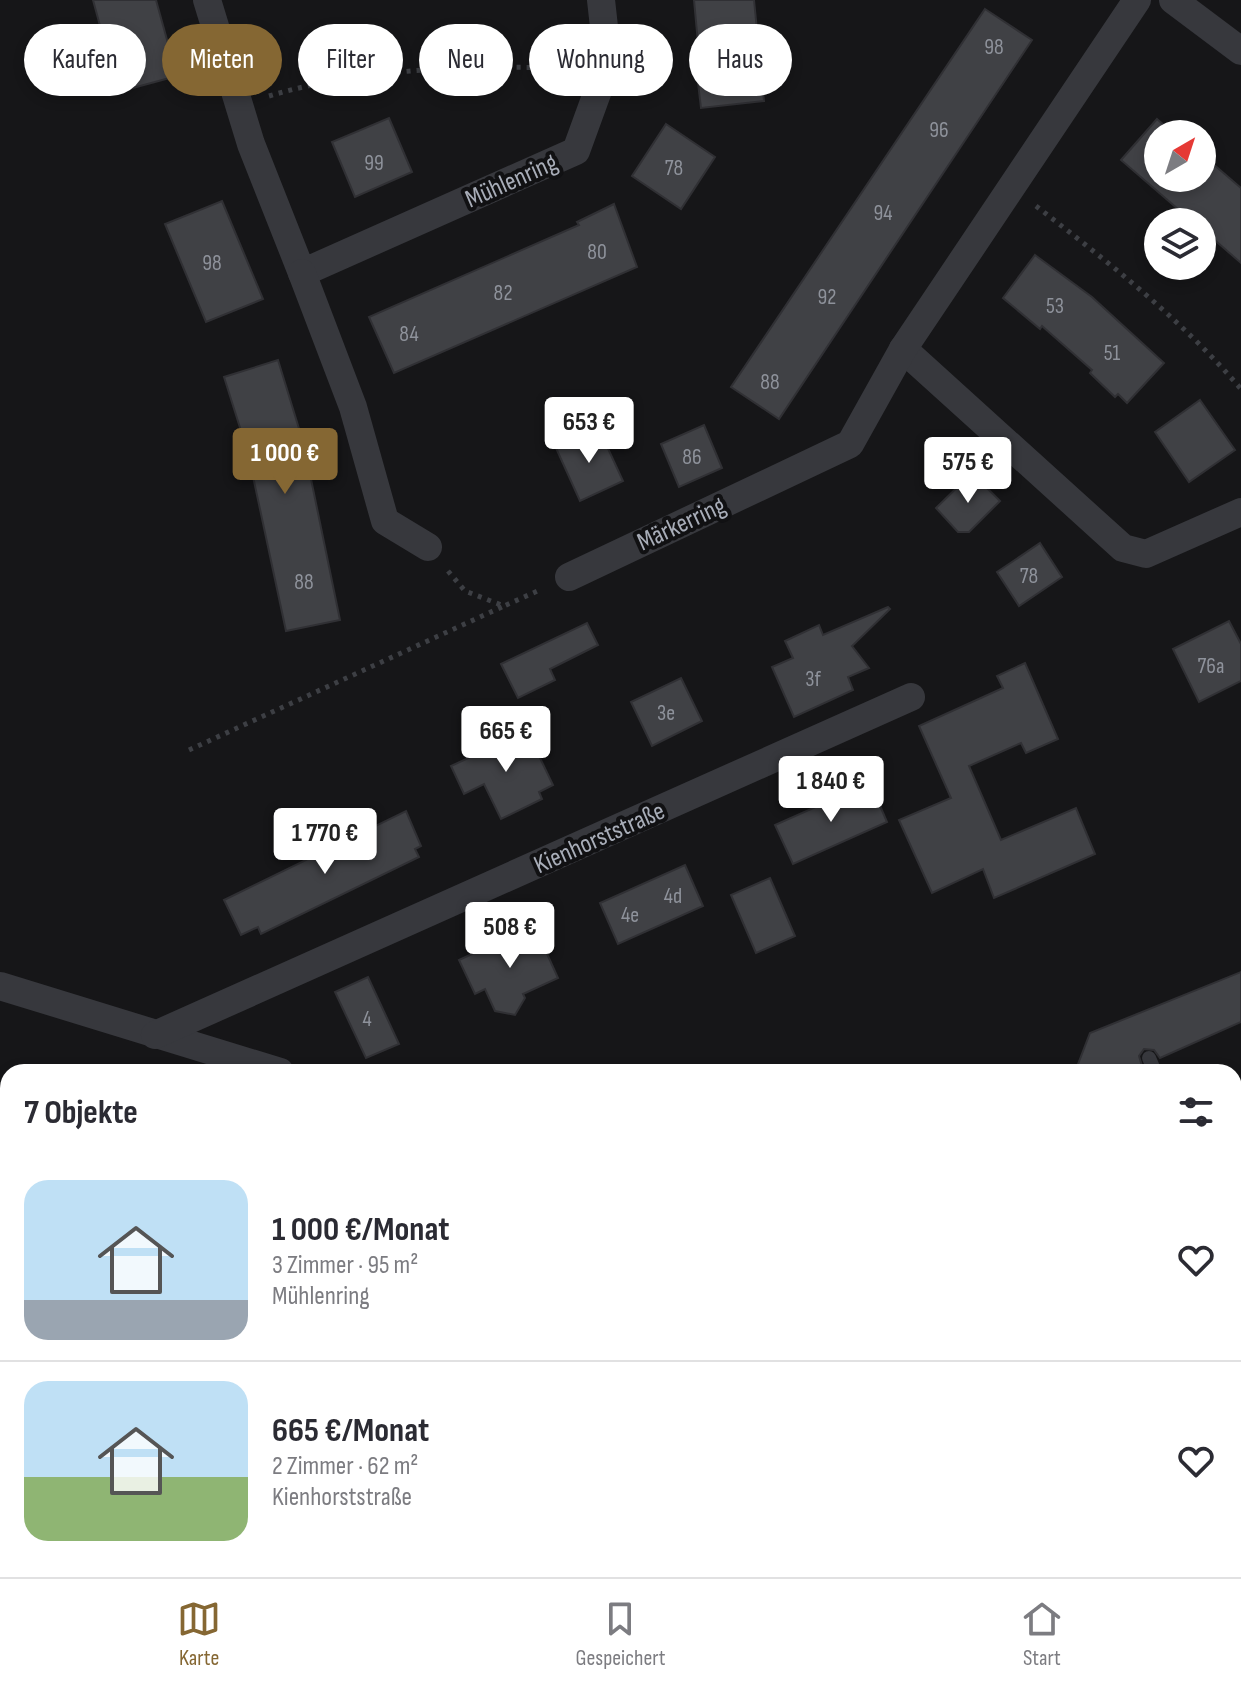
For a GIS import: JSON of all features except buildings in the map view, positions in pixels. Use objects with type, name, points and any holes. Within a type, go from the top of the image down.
[{"type":"street","points":[[207,0],[237,105],[353,407],[385,521],[428,547]]},
{"type":"street","name":"Mühlenring","points":[[601,0],[603,24]]},
{"type":"street","name":"Märkerring","points":[[569,577],[850,444],[903,349],[1137,0]]},
{"type":"street","points":[[1173,0],[1241,51]]},
{"type":"street","name":"Mühlenring","points":[[302,273],[576,151],[596,96]]},
{"type":"street","points":[[903,349],[1123,548],[1146,554],[1241,512]]},
{"type":"street","name":"Kienhorststraße","points":[[155,1035],[911,697]]},
{"type":"street","points":[[0,986],[253,1064]]},
{"type":"path","points":[[237,105],[291,89],[339,80],[424,70],[529,69]]},
{"type":"path","points":[[1012,187],[1128,278],[1217,361],[1241,389]]},
{"type":"path","points":[[428,547],[465,591],[504,606]]},
{"type":"path","points":[[189,750],[569,577]]}]
